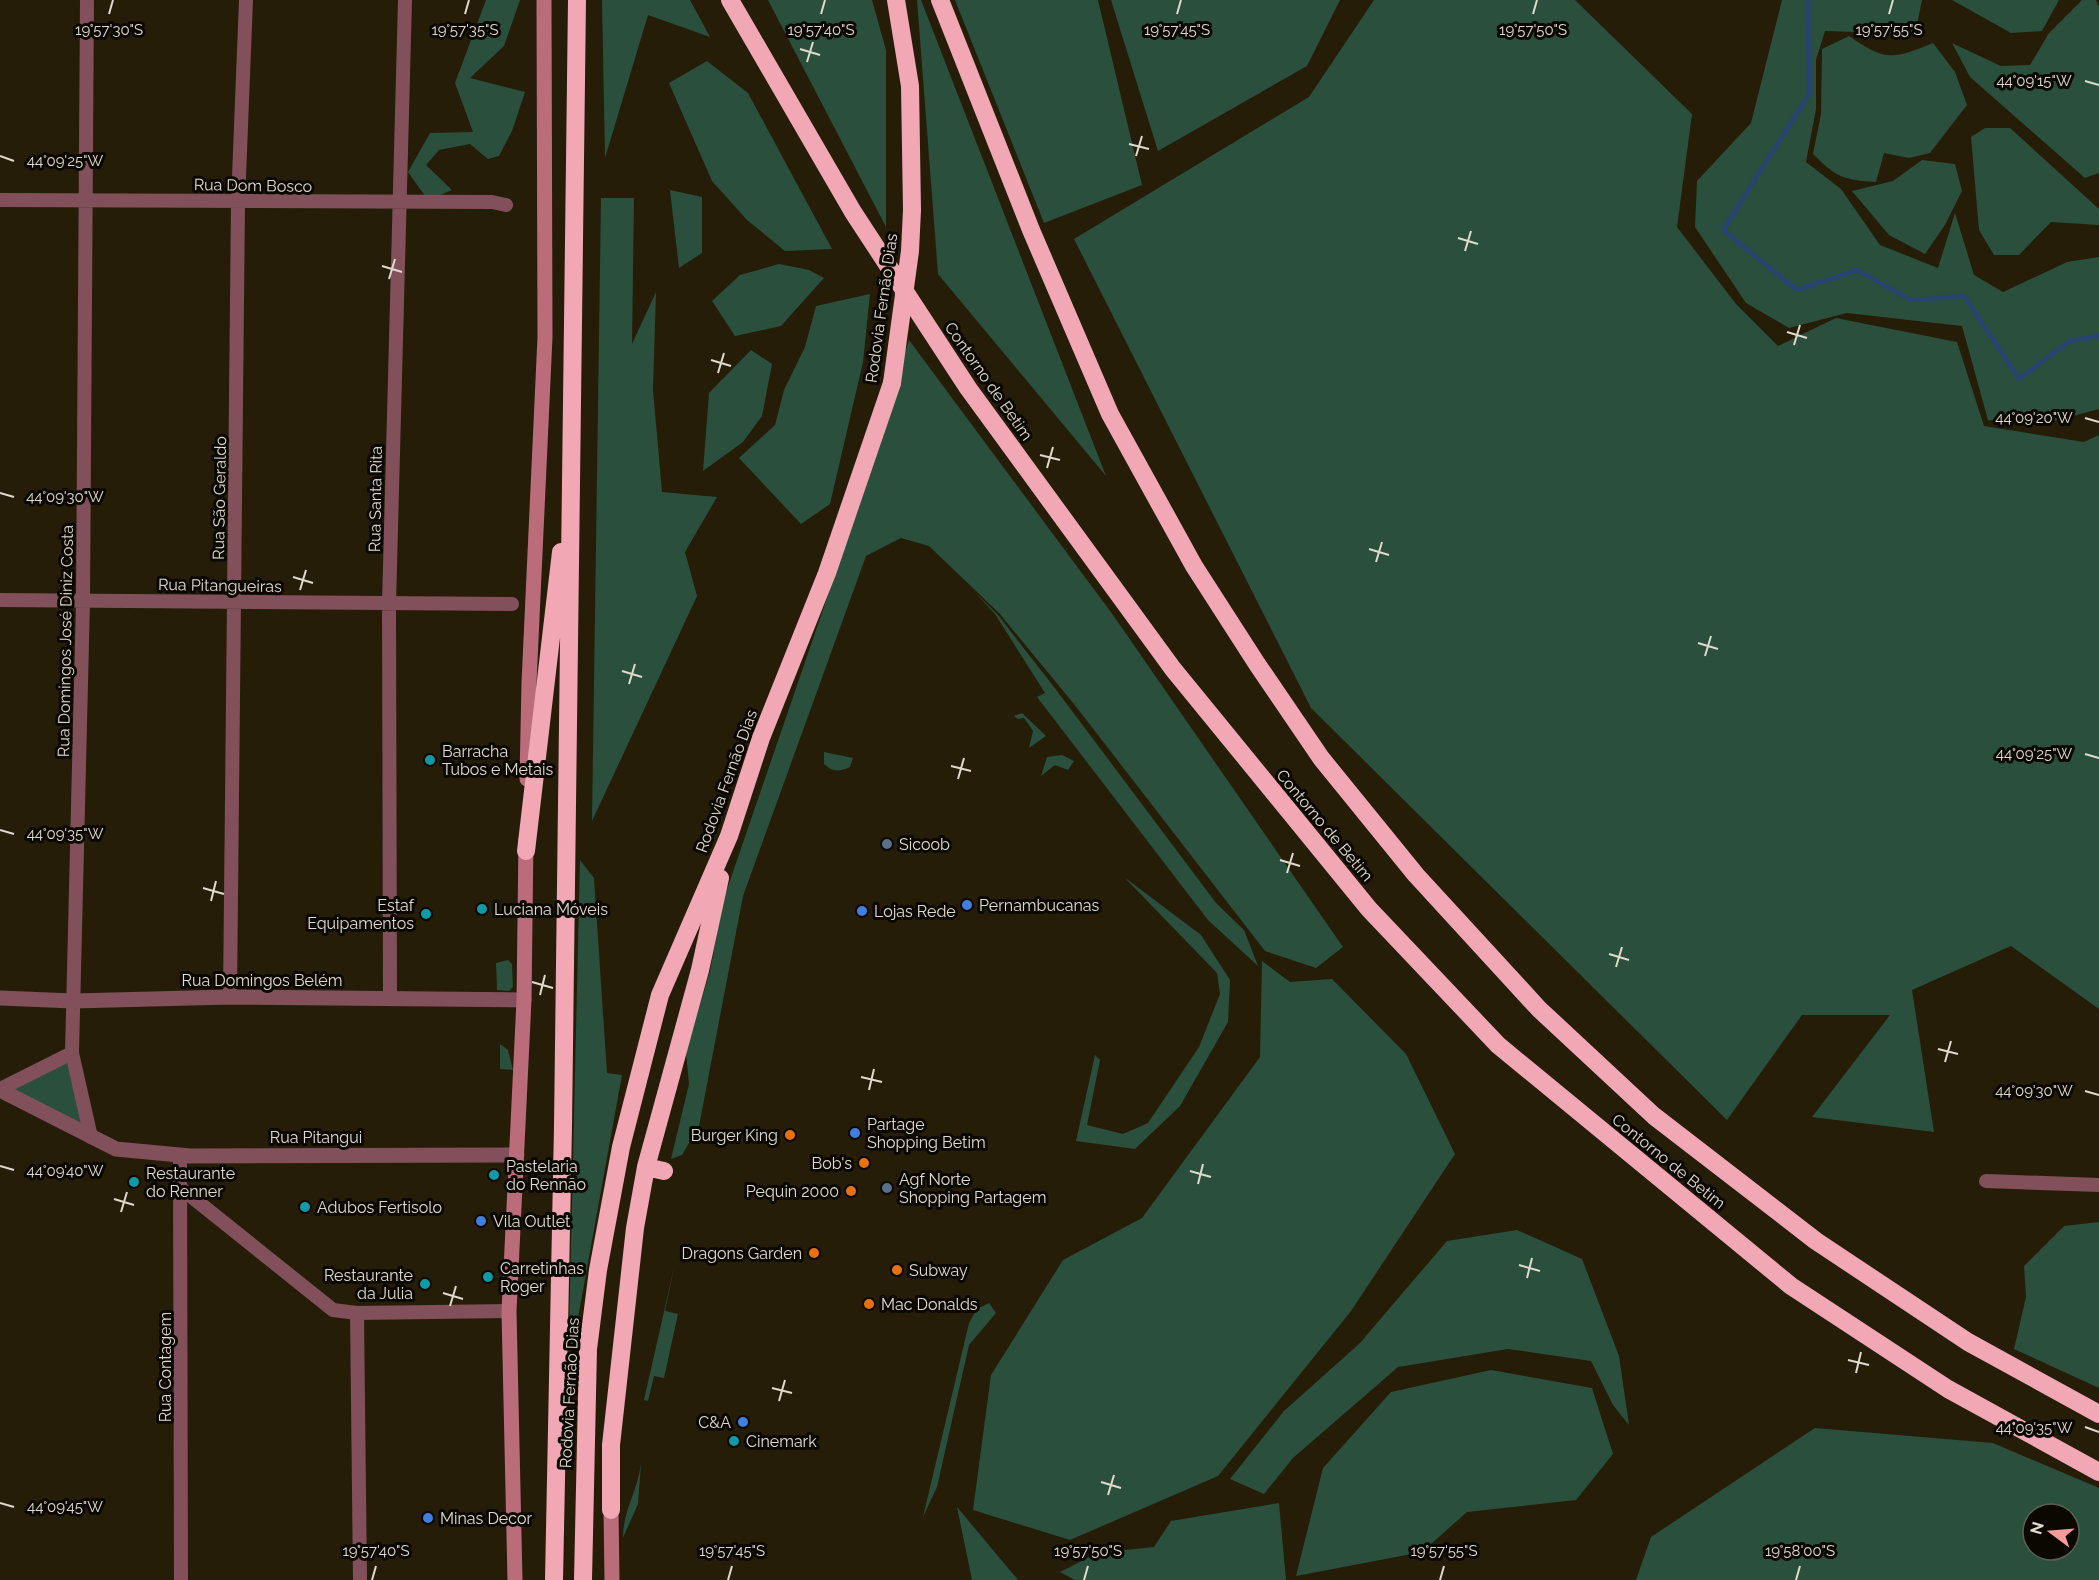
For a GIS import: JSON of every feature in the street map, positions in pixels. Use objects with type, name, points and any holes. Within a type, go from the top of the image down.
[{"type":"highway","name":"Rodovia Fernão Dias","points":[[554,1580],[577,0]]},
{"type":"highway","name":"Contorno de Betim","points":[[730,0],[853,212],[968,388],[1173,669],[1369,909],[1498,1045],[1791,1286],[1948,1389],[2099,1472]]},
{"type":"highway","name":"Rodovia Fernão Dias","points":[[583,1580],[588,1349],[610,1196],[660,995],[729,836],[761,738],[827,573],[892,383],[910,251],[912,210],[910,86],[896,0]]},
{"type":"highway","name":"Contorno de Betim","points":[[940,0],[1031,230],[1110,414],[1194,566],[1257,664],[1322,758],[1416,875],[1539,1009],[1654,1116],[1816,1241],[1968,1342],[2099,1414]]},
{"type":"highway","points":[[526,851],[572,452]]},
{"type":"highway","points":[[611,1510],[611,1445],[620,1342],[655,1169],[729,836]]},
{"type":"main road","points":[[515,1580],[509,1311],[524,1000],[529,683],[545,337],[544,0]]},
{"type":"main road","points":[[611,1510],[612,1580]]},
{"type":"street","name":"Rua Domingos José Diniz Costa","points":[[87,0],[83,601],[72,1053],[91,1137]]},
{"type":"street","name":"Rua São Geraldo","points":[[230,997],[238,202],[246,0]]},
{"type":"street","name":"Rua Santa Rita","points":[[390,998],[389,604],[405,0]]},
{"type":"street","name":"Rua Dom Bosco","points":[[0,200],[492,202],[506,205]]},
{"type":"street","name":"Rua Pitangueiras","points":[[0,600],[512,604]]},
{"type":"street","name":"Rua Domingos Belém","points":[[0,998],[73,1001],[230,997],[524,1000]]},
{"type":"street","points":[[0,1089],[72,1053]]},
{"type":"street","points":[[0,1089],[91,1137]]},
{"type":"street","name":"Rua Pitangui","points":[[91,1137],[116,1149],[180,1155],[517,1155]]},
{"type":"street","name":"Rua Contagem","points":[[180,1155],[182,1188],[181,1580]]},
{"type":"street","points":[[1986,1181],[2099,1185]]},
{"type":"street","points":[[182,1188],[333,1310],[357,1313],[509,1311]]},
{"type":"street","points":[[357,1313],[360,1579]]},
{"type":"green space","points":[[486,0],[520,0],[504,46],[470,78],[525,92],[512,131],[499,156],[488,159],[470,144],[439,150],[426,165],[452,190],[428,200],[408,172],[430,133],[473,132],[455,83]]},
{"type":"green space","points":[[602,0],[690,0],[710,37],[648,15],[605,158]]},
{"type":"green space","points":[[768,0],[872,0],[886,50],[886,227]]},
{"type":"green space","points":[[917,0],[921,0],[1106,476],[938,274]]},
{"type":"green space","points":[[955,0],[1098,0],[1142,185],[1044,223]]},
{"type":"green space","points":[[1111,0],[1340,0],[1307,66],[1158,151]]},
{"type":"green space","points":[[1374,0],[1575,0],[1692,114],[1677,227],[1736,304],[1778,346],[1836,318],[1957,342],[1984,426],[2084,442],[2099,435],[2099,1009],[2011,946],[1912,990],[1934,1132],[1812,1117],[1890,1015],[1802,1015],[1727,1120],[1311,708],[1074,239],[1309,97]]},
{"type":"green space","points":[[1782,0],[1922,0],[1915,34],[1825,31],[1816,60],[1816,109],[1806,162],[1841,189],[1880,245],[1938,268],[1955,213],[1974,275],[2003,292],[2067,262],[2099,257],[2099,409],[2035,426],[1988,420],[1962,326],[1847,313],[1789,328],[1746,303],[1695,227],[1697,181],[1751,123]]},
{"type":"green space","points":[[1952,0],[2059,0],[2042,31],[2011,33]]},
{"type":"green space","points":[[2082,0],[2096,0],[2099,7],[2099,173],[2085,178],[1970,77],[1952,43],[2001,66],[2030,65],[2049,33]]},
{"type":"green space","points":[[1849,36],[1872,50],[1890,55],[1899,55],[1933,43],[1955,72],[1967,105],[1930,153],[1909,158],[1884,153],[1876,182],[1841,176],[1813,154],[1821,114],[1822,49]]},
{"type":"green space","points":[[707,61],[748,93],[832,249],[785,251],[747,220],[712,181],[669,83]]},
{"type":"green space","points":[[1985,128],[2010,128],[2099,209],[2099,225],[2051,222],[2019,255],[1994,255],[1979,230],[1971,137]]},
{"type":"green space","points":[[1922,160],[1955,164],[1962,191],[1945,225],[1925,254],[1889,235],[1852,191],[1893,181]]},
{"type":"green space","points":[[670,190],[702,197],[702,253],[679,268]]},
{"type":"green space","points":[[601,198],[634,198],[632,344],[656,292],[653,390],[662,492],[717,497],[685,552],[697,596],[592,821]]},
{"type":"green space","points":[[779,264],[809,270],[824,278],[781,326],[735,336],[712,301],[740,275]]},
{"type":"green space","points":[[870,294],[863,362],[830,504],[801,524],[739,458],[775,425],[784,390],[805,347],[816,306]]},
{"type":"green space","points":[[909,340],[1113,615],[1343,947],[1316,968],[1265,951],[1074,704],[999,613],[929,546],[901,538],[866,556],[743,896],[699,1126],[682,1155],[671,1159],[689,1084],[686,1052],[710,971],[724,898],[839,563]]},
{"type":"green space","points":[[751,350],[772,364],[762,416],[743,442],[703,471],[709,393]]},
{"type":"green space","points":[[973,590],[998,615],[1054,687],[1216,903],[1244,930],[1258,966],[1208,920],[1037,697],[1045,693],[995,614]]},
{"type":"green space","points":[[1022,713],[1046,736],[1029,748],[1033,731],[1024,718],[1018,719],[1014,716]]},
{"type":"green space","points":[[824,752],[853,758],[850,767],[839,770],[830,769],[824,764]]},
{"type":"green space","points":[[1062,755],[1074,761],[1068,770],[1055,765],[1041,776],[1047,757]]},
{"type":"green space","points":[[580,860],[594,878],[607,1073],[622,1075],[568,1373]]},
{"type":"green space","points":[[1124,877],[1201,935],[1230,980],[1228,1022],[1180,1106],[1135,1149],[1076,1141],[1095,1055],[1100,1060],[1087,1125],[1123,1134],[1148,1123],[1199,1047],[1220,994],[1217,973]]},
{"type":"green space","points":[[508,960],[512,964],[513,987],[509,991],[497,990],[496,963]]},
{"type":"green space","points":[[1262,961],[1290,982],[1332,979],[1406,1054],[1455,1154],[1351,1311],[1218,1476],[1070,1540],[973,1510],[991,1375],[1063,1260],[1142,1218],[1260,1057]]},
{"type":"green space","points":[[500,1044],[508,1050],[513,1070],[500,1069]]},
{"type":"green space","points":[[67,1062],[85,1130],[13,1089]]},
{"type":"green space","points":[[2099,1222],[2099,1388],[2014,1349],[2026,1297],[2024,1266],[2064,1226]]},
{"type":"green space","points":[[1517,1230],[1582,1259],[1619,1356],[1629,1425],[1613,1405],[1591,1361],[1508,1349],[1398,1367],[1293,1458],[1264,1494],[1230,1479],[1284,1411],[1360,1343],[1447,1241]]},
{"type":"green space","points":[[675,1263],[665,1311],[678,1314],[664,1378],[654,1376],[648,1401],[644,1400]]},
{"type":"green space","points":[[989,1303],[996,1313],[969,1345],[937,1487],[923,1517],[969,1323],[977,1309]]},
{"type":"green space","points":[[1491,1370],[1592,1388],[1613,1454],[1576,1500],[1467,1512],[1422,1552],[1296,1576],[1323,1468],[1391,1392]]},
{"type":"green space","points":[[1815,1428],[1993,1443],[2099,1488],[2099,1580],[1636,1580],[1651,1537]]},
{"type":"green space","points":[[641,1464],[638,1504],[623,1538],[625,1519]]},
{"type":"green space","points":[[1279,1503],[1286,1580],[1075,1580],[1060,1572],[1097,1553],[1154,1547],[1171,1521]]},
{"type":"green space","points":[[957,1507],[1018,1580],[972,1580]]},
{"type":"waterway","points":[[1808,0],[1809,94],[1723,230],[1797,290],[1857,270],[1910,300],[1964,296],[2019,379],[2070,341],[2099,336]]},
{"type":"place","name":"Barracha Tubos e Metais","points":[[430,760]]},
{"type":"place","name":"Sicoob","points":[[887,844]]},
{"type":"place","name":"Pernambucanas","points":[[967,905]]},
{"type":"place","name":"Luciana Móveis","points":[[482,909]]},
{"type":"place","name":"Lojas Rede","points":[[862,911]]},
{"type":"place","name":"Estaf Equipamentos","points":[[426,914]]},
{"type":"place","name":"Partage Shopping Betim","points":[[855,1133]]},
{"type":"place","name":"Burger King","points":[[790,1135]]},
{"type":"place","name":"Bob's","points":[[864,1163]]},
{"type":"place","name":"Pastelaria do Rennão","points":[[494,1175]]},
{"type":"place","name":"Restaurante do Renner","points":[[134,1182]]},
{"type":"place","name":"Agf Norte Shopping Partagem","points":[[887,1188]]},
{"type":"place","name":"Pequin 2000","points":[[851,1191]]},
{"type":"place","name":"Adubos Fertisolo","points":[[305,1207]]},
{"type":"place","name":"Vila Outlet","points":[[481,1221]]},
{"type":"place","name":"Dragons Garden","points":[[814,1253]]},
{"type":"place","name":"Subway","points":[[897,1270]]},
{"type":"place","name":"Carretinhas Roger","points":[[488,1277]]},
{"type":"place","name":"Restaurante da Julia","points":[[425,1284]]},
{"type":"place","name":"Mac Donalds","points":[[869,1304]]},
{"type":"place","name":"C&A","points":[[743,1422]]},
{"type":"place","name":"Cinemark","points":[[734,1441]]},
{"type":"place","name":"Minas Decor","points":[[428,1518]]}]
